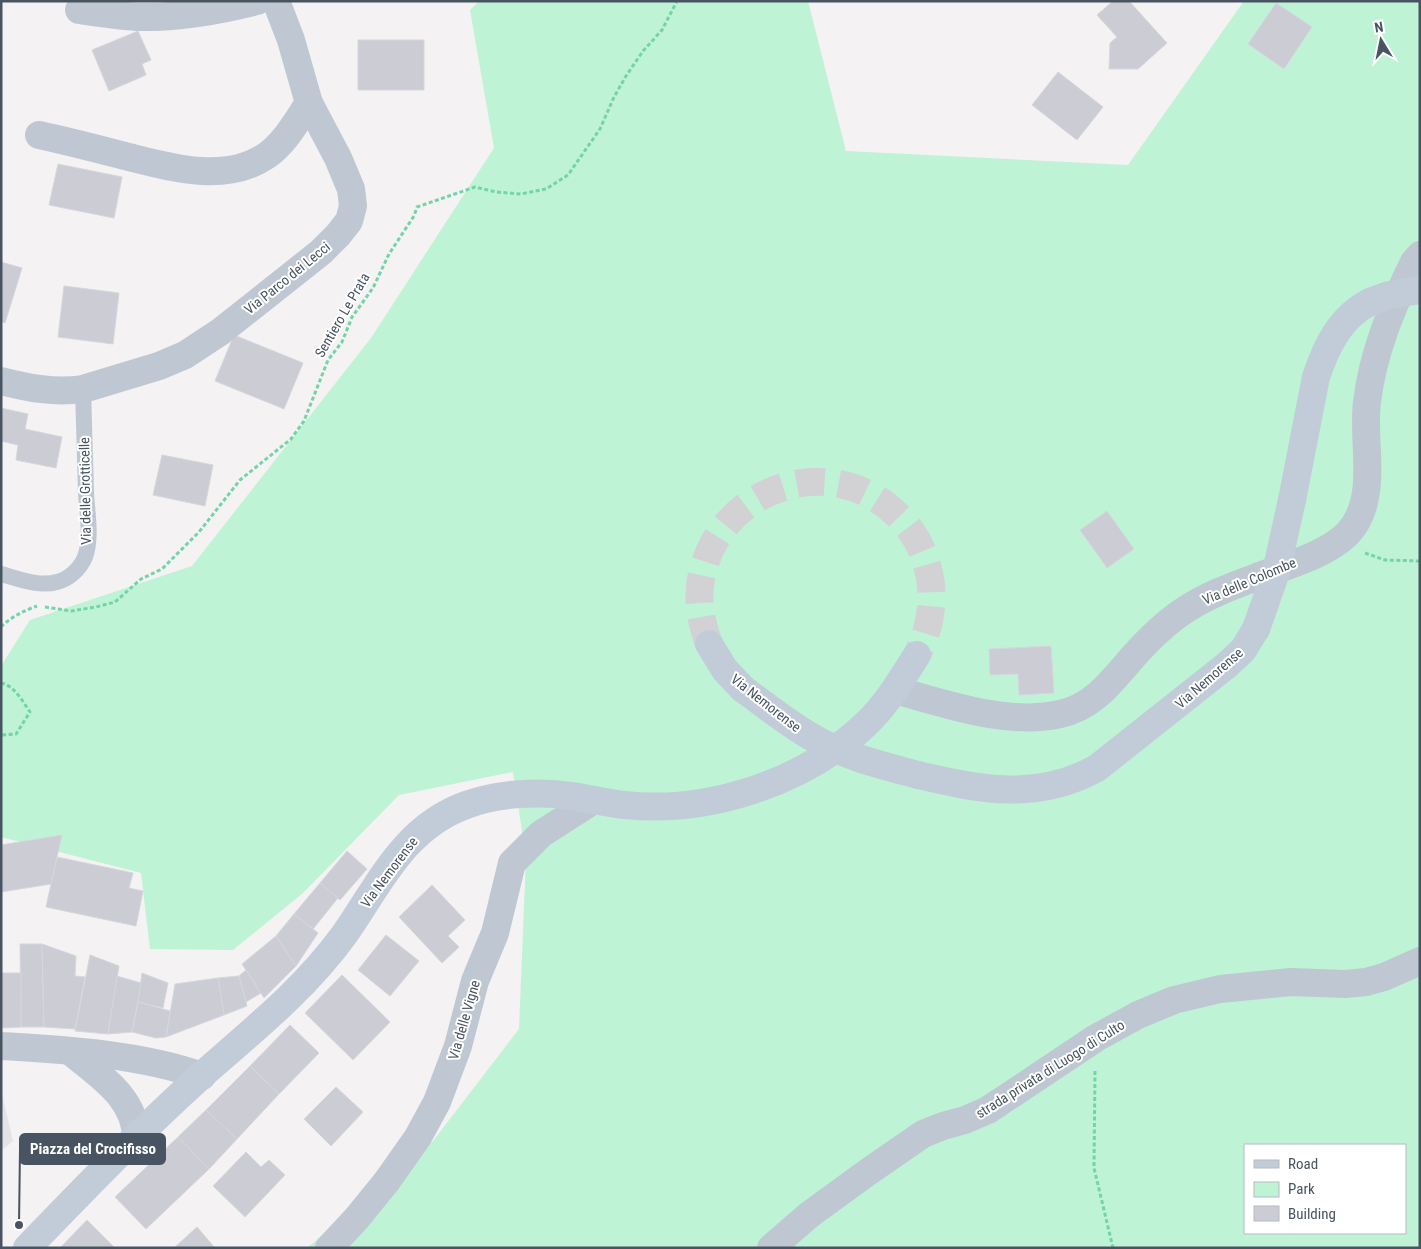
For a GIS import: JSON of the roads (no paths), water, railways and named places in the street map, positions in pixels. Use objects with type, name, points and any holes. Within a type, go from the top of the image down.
[{"type":"main road","name":"Via Nemorense","points":[[713,652],[729,675],[743,689],[786,721],[819,741],[842,752],[918,775],[961,785],[996,790],[1044,788],[1075,779],[1104,762],[1227,665],[1243,650],[1256,628],[1276,572],[1316,378],[1326,349],[1343,323],[1370,302],[1389,295],[1420,290]]},
{"type":"main road","name":"Via Nemorense","points":[[27,1248],[136,1138],[202,1076],[274,1013],[313,972],[343,936],[401,851],[414,836],[436,819],[468,804],[504,796],[563,795],[639,806],[676,806],[715,800],[751,791],[802,769],[845,742],[867,723],[895,690],[917,655]]},
{"type":"street","points":[[79,10],[118,15],[161,17],[213,11],[257,1]]},
{"type":"street","name":"Via Parco dei Lecci","points":[[1,381],[47,391],[59,392],[83,389],[159,366],[185,355],[220,332],[306,264],[344,228],[349,221],[353,206],[351,189],[338,158],[309,103],[291,40],[276,1]]},
{"type":"street","points":[[39,135],[173,167],[204,171],[231,170],[255,162],[276,148],[287,136],[309,103]]},
{"type":"street","name":"Via delle Colombe","points":[[895,690],[955,706],[991,713],[1029,717],[1062,714],[1092,700],[1102,692],[1147,642],[1185,610],[1216,593],[1313,555],[1336,542],[1350,531],[1361,514],[1367,486],[1365,422],[1372,372],[1389,317],[1414,262],[1420,255]]},
{"type":"street","name":"Via delle Vigne","points":[[329,1248],[357,1218],[387,1181],[418,1137],[438,1102],[458,1046],[475,981],[495,933],[512,863],[541,834],[594,800]]},
{"type":"street","name":"strada privata di Luogo di Culto","points":[[771,1248],[810,1215],[918,1137],[932,1129],[965,1120],[988,1110],[1126,1020],[1162,1005],[1220,989],[1291,982],[1346,984],[1366,982],[1384,977],[1420,961]]},
{"type":"street","points":[[1,1046],[70,1051],[148,1062],[171,1066],[202,1076]]},
{"type":"street","points":[[70,1051],[119,1092],[133,1118],[136,1138]]},
{"type":"street","points":[[119,1092],[148,1062]]},
{"type":"lane","name":"Via delle Grotticelle","points":[[1,574],[46,584],[59,582],[79,568],[85,556],[88,531],[83,389]]},
{"type":"tunnel","points":[[709,644],[703,626],[700,607],[701,579],[713,544],[728,522],[748,504],[771,492],[796,484],[822,482],[848,486],[874,497],[897,514],[915,536],[927,566],[931,592],[930,618],[917,655]]},
{"type":"place","name":"Piazza del Crocifisso","points":[[19,1225]]}]
